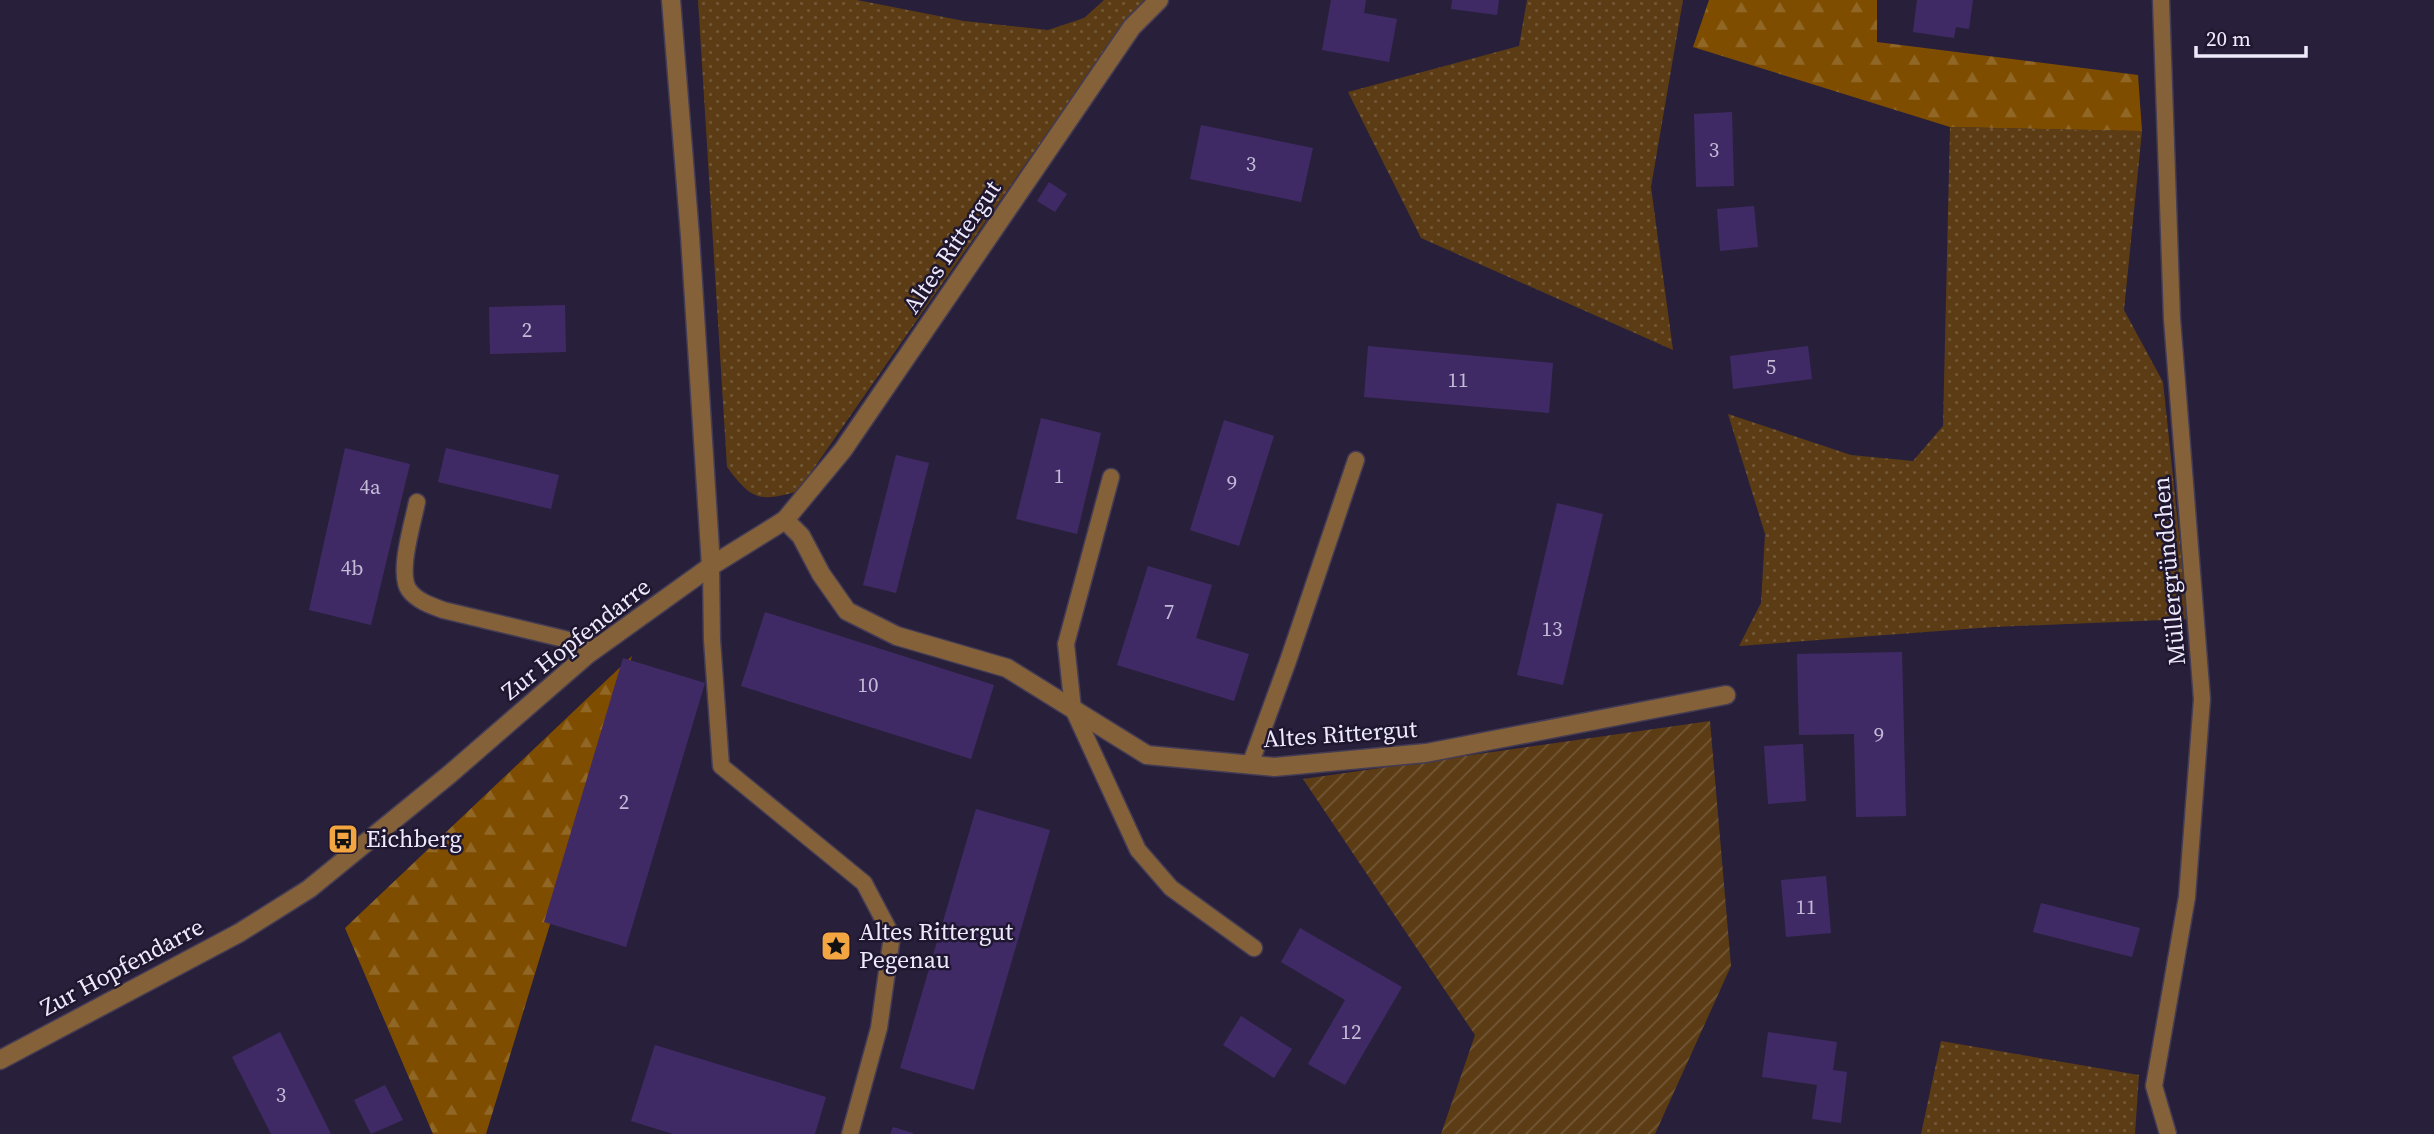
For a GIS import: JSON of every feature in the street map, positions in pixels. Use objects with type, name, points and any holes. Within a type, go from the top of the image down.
[{"type":"street","points":[[671,0],[711,566]]},
{"type":"street","name":"Altes Rittergut","points":[[711,566],[785,520],[844,450],[1132,27],[1159,0]]},
{"type":"street","name":"Altes Rittergut","points":[[785,520],[801,536],[821,574],[847,611],[897,636],[1007,668],[1147,755],[1274,767],[1426,753],[1726,695]]},
{"type":"street","name":"Zur Hopfendarre","points":[[0,1060],[239,933],[309,889],[598,647],[711,566]]},
{"type":"lane","name":"Müllergründchen","points":[[2161,0],[2172,318],[2202,699],[2187,897],[2154,1086],[2168,1134]]},
{"type":"lane","points":[[1250,765],[1289,661],[1356,460]]},
{"type":"lane","points":[[1111,477],[1066,644],[1073,709],[1094,760],[1139,850],[1171,888],[1254,948]]},
{"type":"lane","points":[[417,502],[404,570],[409,590],[424,602],[443,610],[598,647]]},
{"type":"lane","points":[[711,566],[712,640],[721,766],[864,883],[892,936],[879,1028],[850,1134]]},
{"type":"shaded area","points":[[698,0],[857,0],[964,21],[1048,30],[1084,18],[1104,0],[1144,0],[1098,60],[798,491],[774,497],[757,496],[750,492],[727,467]]},
{"type":"shaded area","points":[[1527,0],[1683,0],[1651,187],[1673,350],[1421,238],[1348,92],[1519,46]]},
{"type":"shaded area","points":[[1950,127],[2142,131],[2124,310],[2163,382],[2188,619],[1993,627],[1739,646],[1761,603],[1765,534],[1728,414],[1851,455],[1913,461],[1943,426]]},
{"type":"shaded area","points":[[1710,721],[1731,966],[1655,1134],[1441,1134],[1475,1035],[1303,779]]},
{"type":"shaded area","points":[[1941,1041],[2139,1075],[2135,1134],[1921,1134]]},
{"type":"green space","points":[[1709,0],[1877,0],[1877,42],[2138,75],[2142,131],[1950,127],[1693,47]]},
{"type":"green space","points":[[632,656],[486,1134],[433,1134],[345,928]]},
{"type":"building","points":[[1331,0],[1366,0],[1364,13],[1397,19],[1389,62],[1322,50]]},
{"type":"building","points":[[1452,0],[1499,0],[1497,15],[1451,9]]},
{"type":"building","points":[[1917,0],[1973,0],[1969,29],[1956,27],[1954,38],[1913,32]]},
{"type":"building","points":[[1732,112],[1734,186],[1696,187],[1694,114]]},
{"type":"building","points":[[1201,125],[1313,148],[1301,202],[1190,179]]},
{"type":"building","points":[[1049,182],[1067,194],[1055,212],[1037,201]]},
{"type":"building","points":[[1754,206],[1758,247],[1720,251],[1717,209]]},
{"type":"building","points":[[565,305],[566,352],[490,354],[489,307]]},
{"type":"building","points":[[1368,346],[1553,363],[1549,413],[1364,397]]},
{"type":"building","points":[[1808,346],[1812,379],[1733,389],[1730,356]]},
{"type":"building","points":[[1041,418],[1101,433],[1077,534],[1016,519]]},
{"type":"building","points":[[1224,420],[1274,436],[1239,546],[1190,530]]},
{"type":"building","points":[[345,448],[410,464],[371,625],[309,610]]},
{"type":"building","points":[[446,448],[559,475],[551,509],[438,482]]},
{"type":"building","points":[[896,455],[929,463],[896,593],[863,585]]},
{"type":"building","points":[[1557,503],[1603,514],[1563,685],[1517,675]]},
{"type":"building","points":[[1148,566],[1212,585],[1196,638],[1249,654],[1234,701],[1117,665]]},
{"type":"building","points":[[765,612],[994,685],[971,759],[741,686]]},
{"type":"building","points":[[1902,652],[1906,816],[1856,817],[1854,734],[1799,735],[1797,654]]},
{"type":"building","points":[[623,658],[705,683],[626,947],[544,922]]},
{"type":"building","points":[[1803,744],[1806,801],[1768,804],[1764,746]]},
{"type":"building","points":[[976,809],[1050,830],[974,1090],[900,1068]]},
{"type":"building","points":[[1826,876],[1831,933],[1786,937],[1781,880]]},
{"type":"building","points":[[2041,903],[2140,928],[2132,957],[2033,932]]},
{"type":"building","points":[[1300,928],[1402,987],[1345,1085],[1308,1064],[1345,1000],[1281,962]]},
{"type":"building","points":[[1241,1016],[1292,1049],[1274,1078],[1223,1045]]},
{"type":"building","points":[[280,1032],[331,1134],[271,1134],[232,1057]]},
{"type":"building","points":[[1768,1032],[1837,1042],[1833,1070],[1847,1072],[1841,1123],[1812,1119],[1817,1085],[1762,1077]]},
{"type":"building","points":[[655,1045],[826,1097],[815,1134],[673,1134],[631,1121]]},
{"type":"building","points":[[385,1085],[403,1120],[371,1134],[354,1100]]},
{"type":"building","points":[[893,1127],[913,1133],[913,1134],[890,1134]]},
{"type":"place","name":"Eichberg","points":[[343,839]]},
{"type":"place","name":"Altes Rittergut Pegenau","points":[[836,946]]}]
